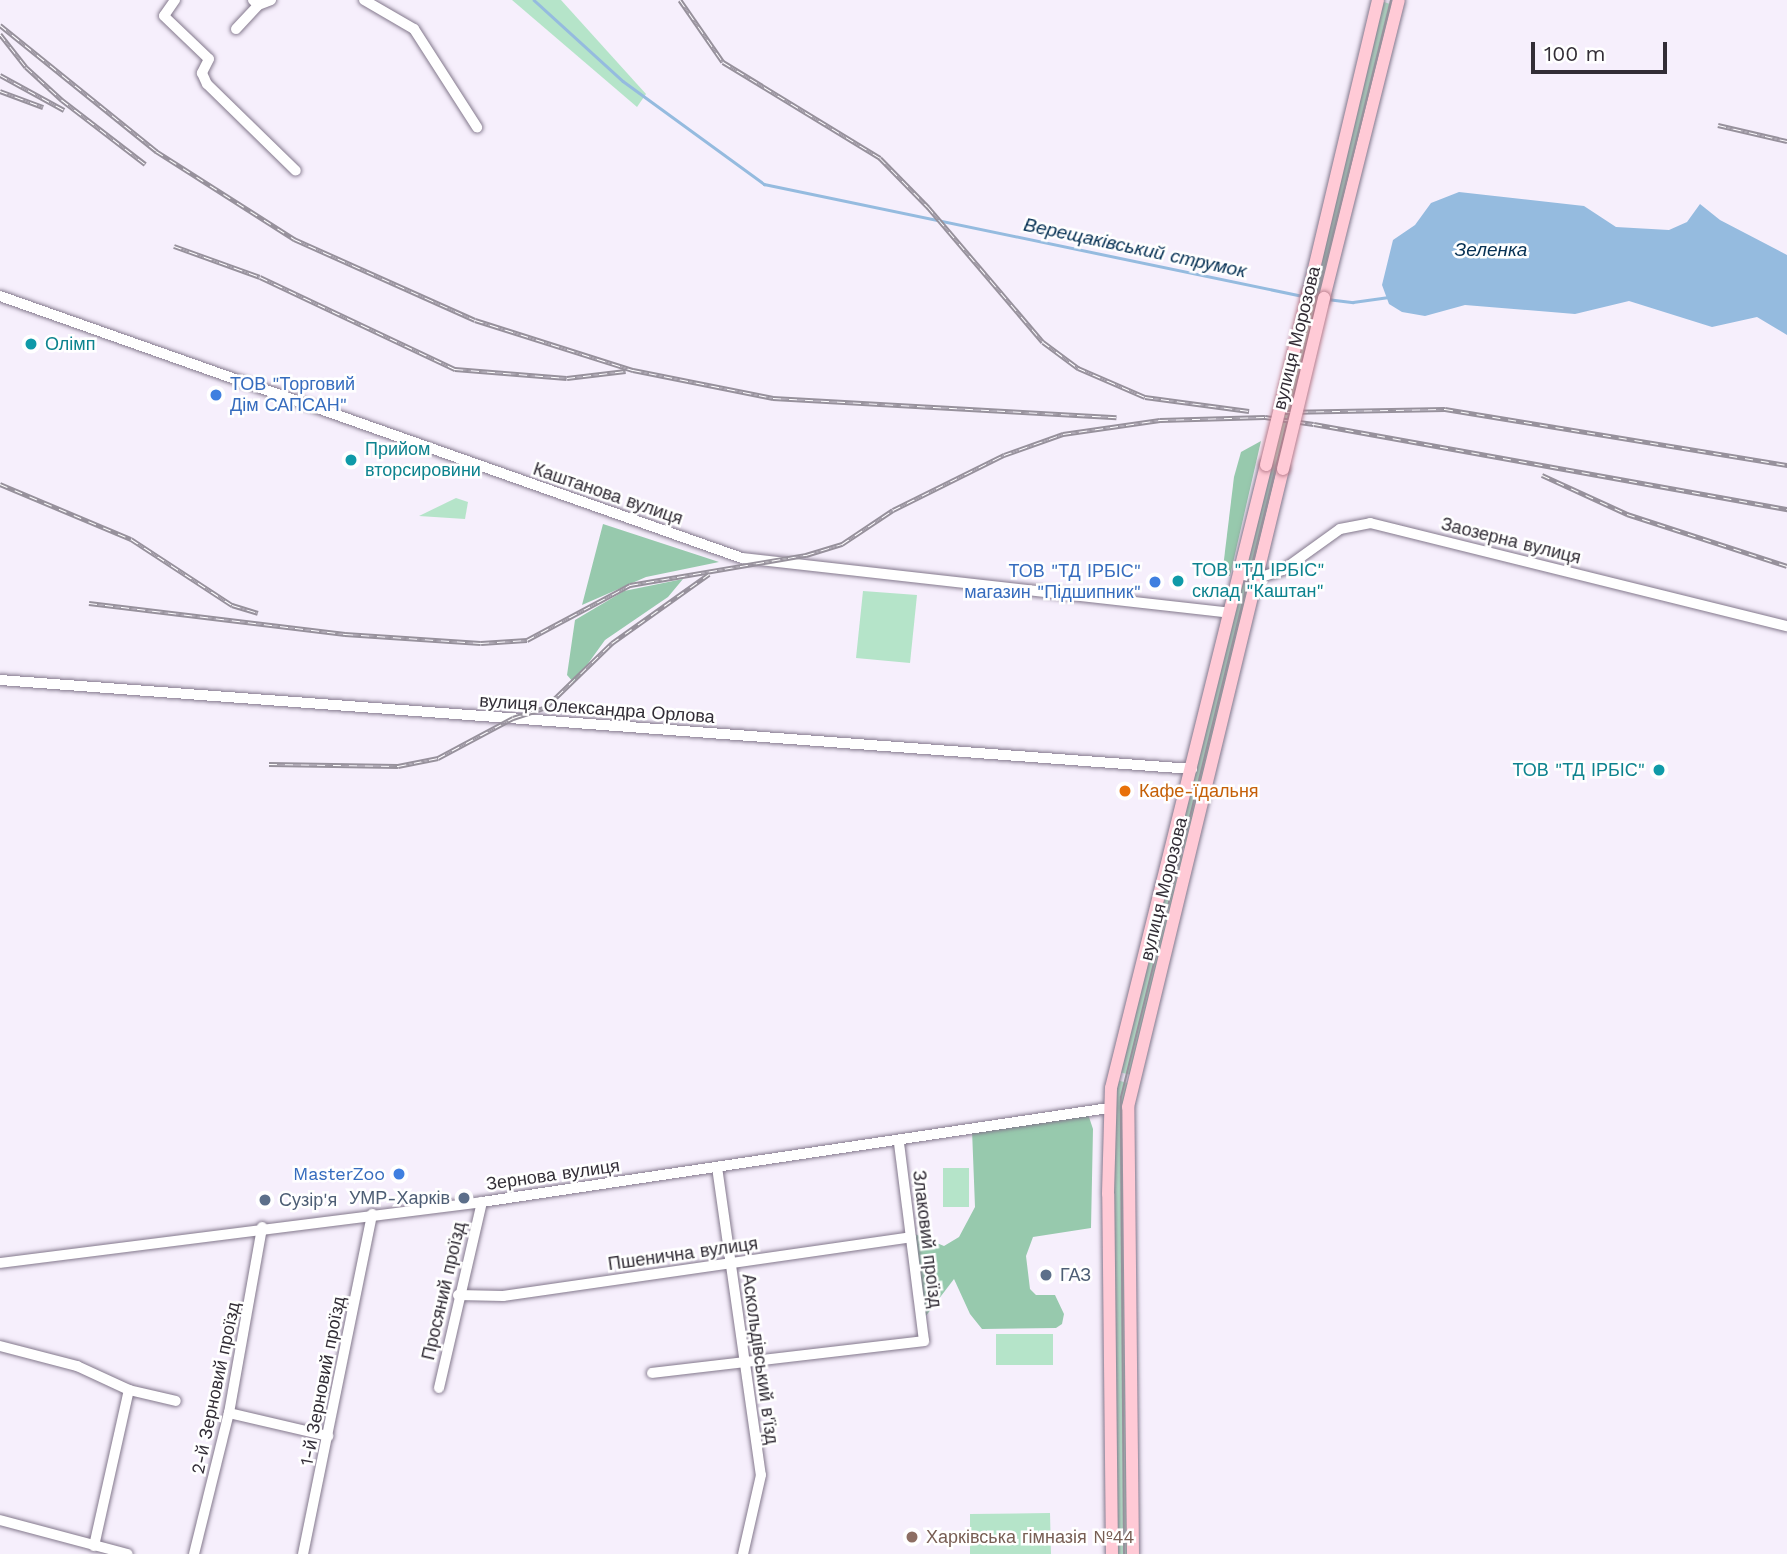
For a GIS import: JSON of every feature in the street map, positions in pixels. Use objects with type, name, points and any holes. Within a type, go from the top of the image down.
[{"type":"main road","name":"вулиця Морозова","points":[[1112,1554],[1109,1108],[1115,1073],[1192,769],[1378,0]]},
{"type":"main road","name":"вулиця Морозова","points":[[1133,1554],[1127,1119],[1134,1079],[1399,0]]},
{"type":"main road","points":[[1172,847],[1191,852]]},
{"type":"main road","points":[[1115,1073],[1134,1079]]},
{"type":"street","points":[[175,0],[164,16],[209,59],[202,73],[207,85],[296,171]]},
{"type":"street","points":[[236,29],[256,2],[271,0]]},
{"type":"street","points":[[364,0],[414,29],[477,127]]},
{"type":"street","name":"Каштанова вулиця","points":[[0,296],[742,558],[1230,613]]},
{"type":"street","name":"Заозерна вулиця","points":[[1258,578],[1294,564],[1340,529],[1370,523],[1787,625]]},
{"type":"street","points":[[1239,574],[1258,578]]},
{"type":"street","name":"вулиця Олександра Орлова","points":[[0,680],[1192,769]]},
{"type":"street","name":"Зернова вулиця","points":[[0,1263],[262,1227],[481,1202],[899,1142],[1109,1108]]},
{"type":"street","name":"Злаковий проїзд","points":[[744,1364],[924,1341],[899,1142]]},
{"type":"street","name":"Аскольдівський в'їзд","points":[[717,1167],[761,1475],[743,1554]]},
{"type":"street","name":"Просяний проїзд","points":[[439,1388],[481,1202]]},
{"type":"street","name":"1-й Зерновий проїзд","points":[[303,1554],[372,1214]]},
{"type":"street","name":"2-й Зерновий проїзд","points":[[194,1554],[229,1413],[262,1227]]},
{"type":"street","name":"Пшенична вулиця","points":[[458,1295],[503,1296],[911,1237]]},
{"type":"street","points":[[0,1346],[77,1366],[129,1390],[176,1401]]},
{"type":"street","points":[[652,1373],[744,1364]]},
{"type":"street","points":[[94,1546],[129,1390]]},
{"type":"street","points":[[229,1413],[328,1436]]},
{"type":"street","points":[[0,1520],[128,1554]]},
{"type":"green space","points":[[512,0],[561,0],[646,94],[637,107]]},
{"type":"green space","points":[[1381,1],[1393,5],[1255,570],[1244,568]]},
{"type":"green space","points":[[1261,441],[1230,576],[1222,576],[1234,477],[1241,452]]},
{"type":"green space","points":[[456,498],[468,502],[465,519],[419,516]]},
{"type":"green space","points":[[603,524],[719,562],[646,577],[582,605]]},
{"type":"green space","points":[[683,579],[668,597],[605,640],[574,683],[567,675],[575,620],[624,591]]},
{"type":"green space","points":[[1242,583],[1251,585],[1188,849],[1176,846]]},
{"type":"green space","points":[[863,591],[917,595],[910,663],[856,658]]},
{"type":"green space","points":[[1174,852],[1186,855],[1131,1075],[1119,1072]]},
{"type":"green space","points":[[1116,1080],[1128,1083],[1122,1120],[1127,1554],[1116,1554],[1111,1115]]},
{"type":"green space","points":[[1087,1111],[1093,1129],[1091,1228],[1033,1237],[1026,1256],[1030,1289],[1036,1295],[1055,1295],[1064,1314],[1062,1324],[1056,1328],[982,1329],[970,1314],[954,1279],[922,1321],[915,1234],[944,1246],[959,1237],[975,1207],[972,1130]]},
{"type":"green space","points":[[943,1168],[969,1168],[969,1207],[943,1207]]},
{"type":"green space","points":[[996,1334],[1053,1334],[1053,1365],[996,1365]]},
{"type":"green space","points":[[1050,1513],[1051,1554],[970,1554],[970,1514]]},
{"type":"water","name":"Зеленка","points":[[1459,192],[1584,206],[1616,227],[1669,230],[1687,222],[1700,204],[1720,220],[1787,255],[1787,335],[1757,317],[1712,327],[1629,301],[1575,314],[1465,305],[1425,316],[1402,312],[1389,304],[1382,285],[1393,240],[1415,225],[1431,203]]},
{"type":"waterway","name":"Верещаківський струмок","points":[[534,0],[623,81],[764,184],[1303,296]]},
{"type":"waterway","name":"Верещаківський струмок","points":[[1327,299],[1353,302],[1387,297]]},
{"type":"tram line","points":[[1124,1554],[1121,1097],[1391,0]]},
{"type":"railway","points":[[680,0],[723,62],[880,158],[928,207],[1043,342],[1078,368],[1145,397],[1249,411]]},
{"type":"railway","points":[[0,25],[156,151],[294,239],[475,320],[633,370],[773,398],[1116,417]]},
{"type":"railway","points":[[0,34],[26,67],[62,100],[145,164]]},
{"type":"railway","points":[[0,75],[64,110]]},
{"type":"railway","points":[[0,91],[43,107]]},
{"type":"railway","points":[[1718,125],[1787,141]]},
{"type":"railway","points":[[174,246],[260,277],[455,369],[567,378],[626,371]]},
{"type":"railway","points":[[1284,412],[1445,409],[1787,465]]},
{"type":"railway","points":[[89,603],[345,634],[481,643],[527,640],[630,585],[806,555],[842,544],[893,510],[1004,455],[1063,434],[1160,420],[1265,417],[1787,509]]},
{"type":"railway","points":[[1542,475],[1627,514],[1787,566]]},
{"type":"railway","points":[[0,484],[131,539],[232,605],[258,613]]},
{"type":"railway","points":[[269,764],[398,766],[438,758],[513,718],[546,707],[612,643],[709,574]]},
{"type":"place","name":"Олімп","points":[[31,344]]},
{"type":"place","name":"ТОВ \"Торговий Дім САПСАН\"","points":[[216,395]]},
{"type":"place","name":"Прийом вторсировини","points":[[351,460]]},
{"type":"place","name":"ТОВ \"ТД ІРБІС\" склад \"Каштан\"","points":[[1178,581]]},
{"type":"place","name":"ТОВ \"ТД ІРБІС\" магазин \"Підшипник\"","points":[[1155,582]]},
{"type":"place","name":"ТОВ \"ТД ІРБІС\"","points":[[1659,770]]},
{"type":"place","name":"Кафе-їдальня","points":[[1125,791]]},
{"type":"place","name":"MasterZoo","points":[[399,1174]]},
{"type":"place","name":"УМР-Харків","points":[[464,1198]]},
{"type":"place","name":"Сузір'я","points":[[265,1200]]},
{"type":"place","name":"ГАЗ","points":[[1046,1275]]},
{"type":"place","name":"Харківська гімназія №44","points":[[912,1537]]}]
